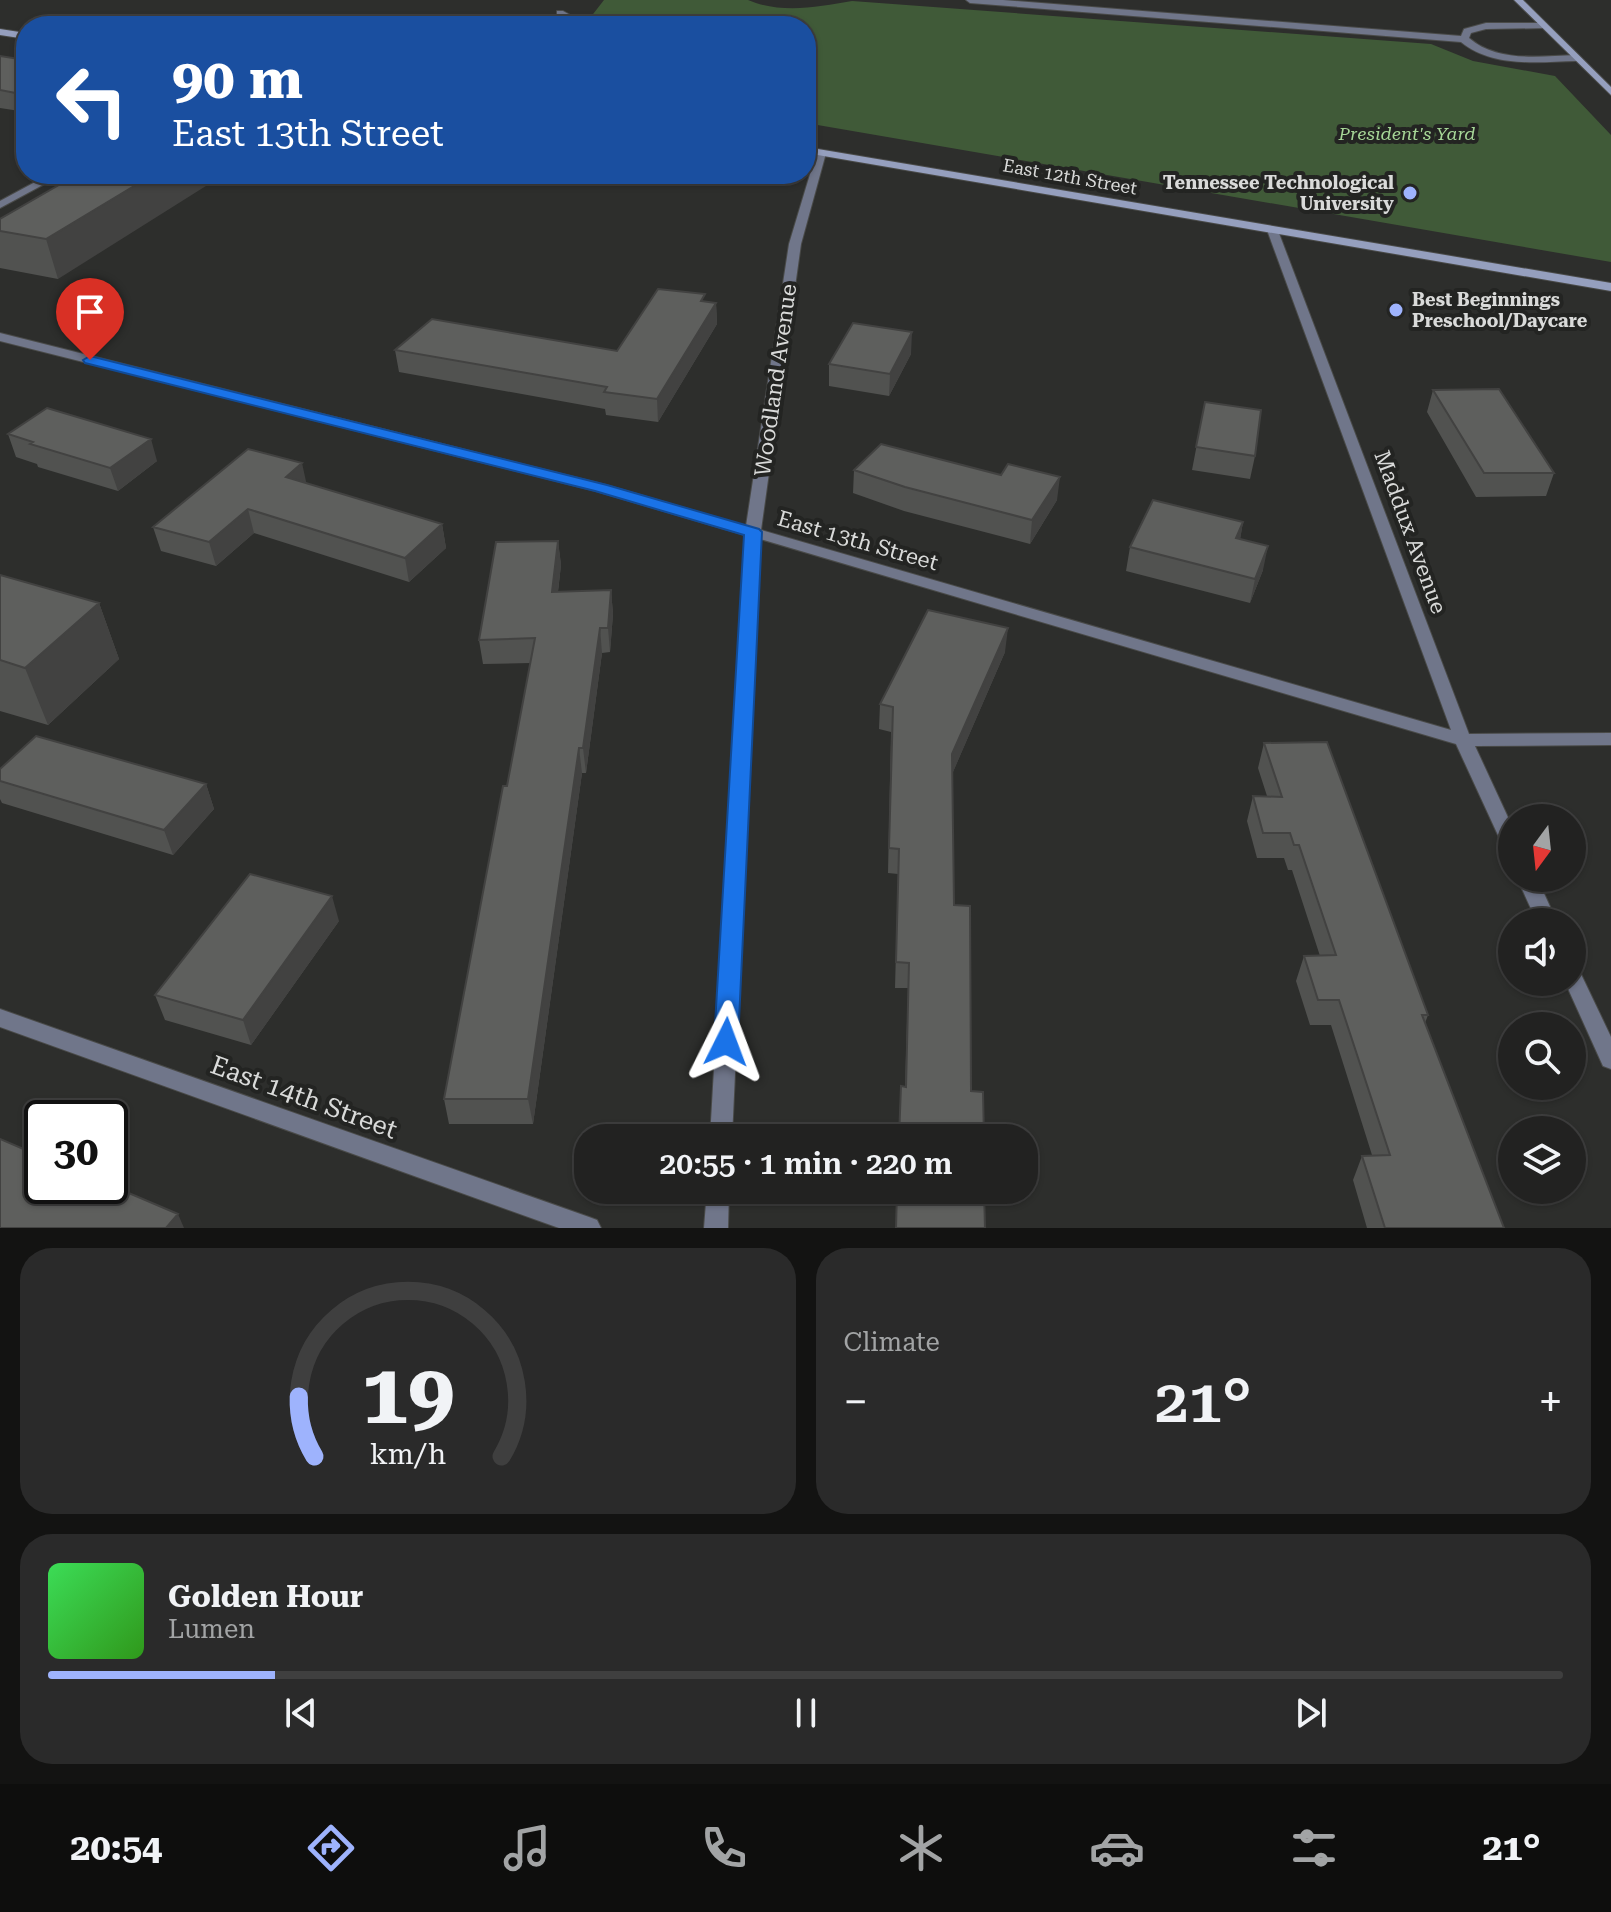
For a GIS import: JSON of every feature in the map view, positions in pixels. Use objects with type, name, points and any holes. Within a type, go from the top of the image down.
[{"type":"street","points":[[970,0],[1464,39],[1470,45],[1492,54],[1576,58]]},
{"type":"street","points":[[1518,0],[1611,92]]},
{"type":"street","points":[[560,13],[566,16]]},
{"type":"street","points":[[1464,39],[1467,31],[1486,26],[1544,26]]},
{"type":"street","name":"East 12th Street","points":[[816,152],[1611,287]]},
{"type":"street","points":[[0,205],[39,184]]},
{"type":"street","name":"Woodland Avenue","points":[[722,1124],[753,532],[795,244],[807,184]]},
{"type":"street","name":"Maddux Avenue","points":[[1273,230],[1463,740],[1498,816]]},
{"type":"street","name":"East 13th Street","points":[[0,337],[586,484],[1463,740],[1611,739]]},
{"type":"street","points":[[1581,996],[1611,1060]]},
{"type":"street","name":"East 14th Street","points":[[0,1018],[589,1228]]},
{"type":"street","points":[[716,1228],[717,1204]]},
{"type":"green space","name":"President's Yard","points":[[604,0],[748,0],[786,8],[852,1],[1431,44],[1473,61],[1555,76],[1611,135],[1611,262],[816,125],[816,16],[592,16]]},
{"type":"building","points":[[0,56],[16,58],[16,93],[0,90]]},
{"type":"building","points":[[61,184],[137,184],[46,239],[0,231],[0,219]]},
{"type":"building","points":[[658,289],[705,294],[701,301],[716,303],[657,399],[604,392],[607,387],[395,350],[432,319],[617,351]]},
{"type":"building","points":[[853,323],[912,332],[890,374],[829,364]]},
{"type":"building","points":[[1499,389],[1554,473],[1484,473],[1433,390]]},
{"type":"building","points":[[1205,402],[1261,410],[1255,456],[1196,447]]},
{"type":"building","points":[[47,408],[151,439],[110,468],[30,444],[33,442],[8,434]]},
{"type":"building","points":[[881,444],[1001,475],[1008,464],[1060,477],[1032,520],[905,487],[854,470]]},
{"type":"building","points":[[248,449],[302,463],[286,477],[442,524],[405,558],[248,509],[209,542],[153,527]]},
{"type":"building","points":[[1153,500],[1243,522],[1236,538],[1268,546],[1255,579],[1130,547]]},
{"type":"building","points":[[558,541],[552,592],[611,590],[608,628],[600,628],[583,748],[579,748],[528,1099],[444,1099],[503,786],[507,786],[535,638],[479,640],[496,542]]},
{"type":"building","points":[[0,575],[99,603],[25,668],[0,660]]},
{"type":"building","points":[[928,610],[1008,628],[952,754],[954,905],[970,906],[971,1091],[983,1092],[984,1124],[900,1124],[901,1086],[906,1087],[909,963],[896,962],[899,849],[889,848],[893,707],[880,704]]},
{"type":"building","points":[[36,736],[206,784],[164,830],[0,781],[0,769]]},
{"type":"building","points":[[1327,742],[1428,1015],[1422,1015],[1504,1228],[1385,1228],[1362,1156],[1390,1155],[1339,1000],[1318,1000],[1304,956],[1336,955],[1299,845],[1294,845],[1290,833],[1263,833],[1253,796],[1282,797],[1264,743]]},
{"type":"building","points":[[250,874],[332,896],[243,1020],[155,995]]},
{"type":"building","points":[[0,1139],[24,1149],[24,1204],[128,1204],[128,1193],[178,1214],[166,1228],[0,1228]]},
{"type":"building","points":[[897,1204],[984,1204],[985,1228],[896,1228]]},
{"type":"place","name":"Tennessee Technological University","points":[[1410,193]]},
{"type":"place","name":"Best Beginnings Preschool/Daycare","points":[[1396,310]]},
{"type":"route","points":[[90,360],[601,488],[753,532],[726,1042]]}]
